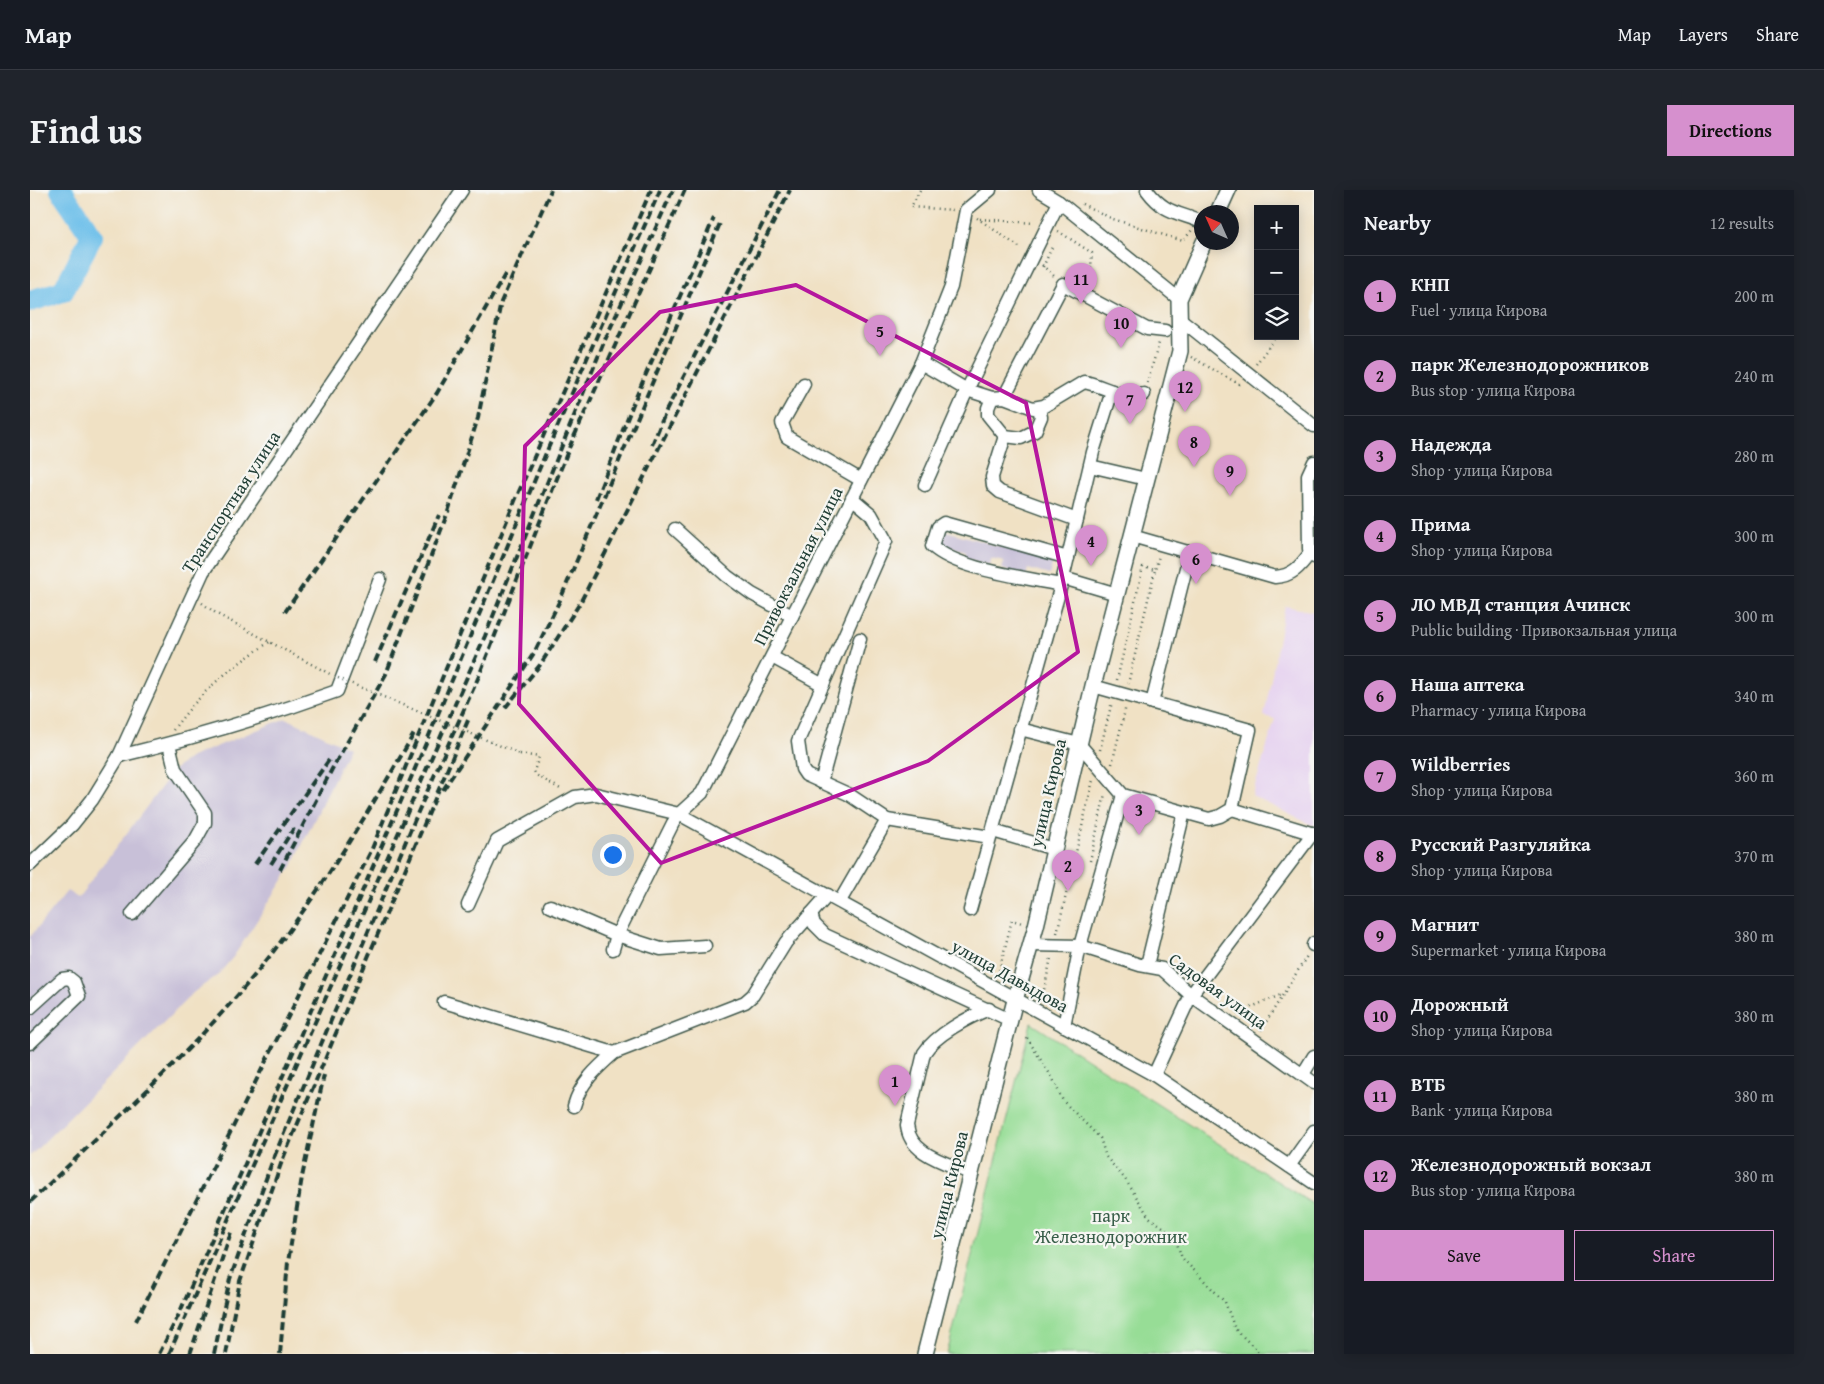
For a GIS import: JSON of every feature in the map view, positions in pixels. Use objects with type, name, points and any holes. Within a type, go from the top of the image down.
[{"type":"main road","points":[[1221,205],[1228,190]]},
{"type":"main road","name":"улица Кирова","points":[[925,1354],[1015,1000],[1031,945],[1093,686],[1180,351],[1179,299],[1200,250]]},
{"type":"street","name":"Транспортная улица","points":[[30,865],[72,826],[92,800],[119,756],[193,596],[202,572],[462,190]]},
{"type":"street","points":[[966,210],[990,190]]},
{"type":"street","points":[[1039,190],[1059,202],[1179,299]]},
{"type":"street","points":[[1147,190],[1163,207],[1176,214],[1194,219]]},
{"type":"street","points":[[925,485],[967,390],[1059,202]]},
{"type":"street","name":"Привокзальная улица","points":[[613,949],[617,936],[679,814],[702,793],[922,363],[951,287],[966,210]]},
{"type":"street","points":[[1039,408],[1041,417],[1035,431],[1021,438],[1005,436],[988,414],[988,408],[998,398],[1063,284],[1147,329],[1165,332]]},
{"type":"street","points":[[1179,318],[1314,426]]},
{"type":"street","points":[[922,363],[967,390],[1039,408],[1084,382],[1112,391],[1138,396],[1144,394]]},
{"type":"street","points":[[804,384],[782,423],[787,437],[861,480]]},
{"type":"street","points":[[970,910],[1062,582],[1090,466],[1112,391]]},
{"type":"street","points":[[1005,436],[992,477],[993,486],[1000,492],[1077,520]]},
{"type":"street","points":[[1132,536],[1275,577],[1285,576],[1295,571],[1312,555],[1308,475],[1314,462]]},
{"type":"street","points":[[1090,466],[1146,479]]},
{"type":"street","points":[[852,498],[871,514],[886,541],[798,741],[802,769],[806,775],[848,794],[887,820],[992,834],[1054,849]]},
{"type":"street","points":[[1068,558],[944,523],[938,527],[932,546],[939,552],[968,565],[1117,594]]},
{"type":"street","points":[[675,529],[727,576],[752,594],[792,616]]},
{"type":"street","points":[[1152,702],[1190,552]]},
{"type":"street","points":[[119,756],[267,717],[337,691],[380,578]]},
{"type":"street","points":[[821,782],[860,639]]},
{"type":"street","points":[[772,658],[823,685]]},
{"type":"street","points":[[1020,729],[1079,744],[1123,795],[1209,819],[1220,816],[1232,809],[1250,730],[1093,686]]},
{"type":"street","points":[[132,914],[196,841],[205,823],[205,813],[175,769],[164,745]]},
{"type":"street","name":"улица Давыдова","points":[[574,797],[596,794],[679,814],[1154,1075],[1314,1183]]},
{"type":"street","points":[[1064,1026],[1080,946],[1123,795]]},
{"type":"street","points":[[468,905],[497,841],[574,797]]},
{"type":"street","points":[[1154,1075],[1191,994],[1313,834],[1232,809]]},
{"type":"street","points":[[1147,966],[1184,812]]},
{"type":"street","points":[[840,901],[887,820]]},
{"type":"street","points":[[574,1106],[577,1095],[584,1083],[598,1066],[614,1053],[745,1002],[753,995],[786,942],[828,895]]},
{"type":"street","points":[[550,906],[617,936],[661,949],[705,946]]},
{"type":"street","points":[[812,914],[814,924],[825,935],[1010,1020]]},
{"type":"street","name":"Садовая улица","points":[[1031,945],[1080,946],[1162,969],[1191,994],[1314,1083]]},
{"type":"street","points":[[30,1008],[62,979],[69,978],[79,991],[79,996],[30,1043]]},
{"type":"street","points":[[444,1002],[614,1053]]},
{"type":"street","points":[[972,1174],[918,1149],[908,1135],[907,1126],[924,1053],[928,1046],[964,1021],[989,1009]]},
{"type":"street","points":[[1303,1074],[1314,1056]]},
{"type":"street","points":[[1289,1166],[1314,1131]]},
{"type":"path","points":[[920,190],[911,207],[966,210],[1032,256],[1063,284]]},
{"type":"path","points":[[1081,203],[1113,219],[1183,241],[1194,229]]},
{"type":"path","points":[[1144,394],[1159,342],[1180,351],[1240,384],[1274,340]]},
{"type":"path","points":[[1090,862],[1155,570]]},
{"type":"path","points":[[193,596],[217,614],[338,678],[520,754],[538,757],[534,771],[536,775],[574,797]]},
{"type":"path","points":[[164,745],[195,700],[232,667],[271,641]]},
{"type":"path","points":[[1255,1040],[1314,944]]},
{"type":"path","points":[[1230,1022],[1238,1011],[1283,994]]},
{"type":"path","points":[[1027,1038],[1053,1079],[1063,1101],[1100,1138],[1106,1157],[1125,1180],[1149,1216],[1163,1227],[1176,1242],[1182,1258],[1225,1302],[1235,1329],[1261,1354]]},
{"type":"highlighted area","points":[[796,285],[1026,403],[1078,652],[928,761],[661,863],[519,704],[525,446],[660,312]]},
{"type":"shaded area","points":[[943,530],[1053,562],[1049,575],[1028,569],[1026,576],[1002,569],[1004,561],[991,558],[989,565],[965,558],[966,552],[939,544]]},
{"type":"shaded area","points":[[1285,606],[1314,612],[1314,826],[1252,796],[1275,719],[1264,716]]},
{"type":"shaded area","points":[[286,718],[349,748],[292,866],[234,956],[218,975],[194,992],[30,1156],[30,937],[67,891],[78,898],[175,769],[191,757]]},
{"type":"green space","name":"парк Железнодорожник","points":[[1031,1023],[1314,1205],[1314,1354],[947,1354]]},
{"type":"waterway","points":[[30,301],[63,291],[92,236],[61,190]]},
{"type":"railway","points":[[280,870],[332,769],[386,674],[449,509],[478,418],[501,302],[551,190]]},
{"type":"railway","points":[[136,1321],[371,851],[517,496],[651,190]]},
{"type":"railway","points":[[159,1354],[179,1314],[248,1157],[426,743],[543,460],[660,190]]},
{"type":"railway","points":[[169,1354],[485,636],[604,342],[673,190]]},
{"type":"railway","points":[[274,1157],[418,812],[479,676],[569,448],[685,190]]},
{"type":"railway","points":[[652,445],[666,411],[780,190]]},
{"type":"railway","points":[[505,708],[540,665],[580,603],[790,190]]},
{"type":"railway","points":[[596,499],[633,404],[714,218]]},
{"type":"railway","points":[[443,790],[534,653],[560,600],[721,221]]},
{"type":"railway","points":[[285,612],[437,393],[507,271]]},
{"type":"railway","points":[[375,662],[439,515]]},
{"type":"railway","points":[[226,1354],[240,1281],[282,1161],[469,718]]},
{"type":"railway","points":[[30,1202],[187,1050],[262,966],[332,869],[375,801],[415,732]]},
{"type":"railway","points":[[255,864],[329,760]]},
{"type":"railway","points":[[271,864],[294,828]]},
{"type":"railway","points":[[280,1354],[288,1262],[302,1177],[324,1075]]},
{"type":"railway","points":[[214,1354],[230,1279],[276,1151]]},
{"type":"railway","points":[[190,1354],[232,1229]]},
{"type":"place","name":"ВТБ","points":[[1081,304]]},
{"type":"place","name":"Дорожный","points":[[1121,348]]},
{"type":"place","name":"ЛО МВД станция Ачинск","points":[[880,356]]},
{"type":"place","name":"Железнодорожный вокзал","points":[[1185,412]]},
{"type":"place","name":"Wildberries","points":[[1130,424]]},
{"type":"place","name":"Русский Разгуляйка","points":[[1194,467]]},
{"type":"place","name":"Магнит","points":[[1230,496]]},
{"type":"place","name":"Прима","points":[[1091,566]]},
{"type":"place","name":"Наша аптека","points":[[1196,584]]},
{"type":"place","name":"Надежда","points":[[1139,835]]},
{"type":"place","name":"парк Железнодорожников","points":[[1068,891]]},
{"type":"place","name":"КНП","points":[[895,1106]]}]
